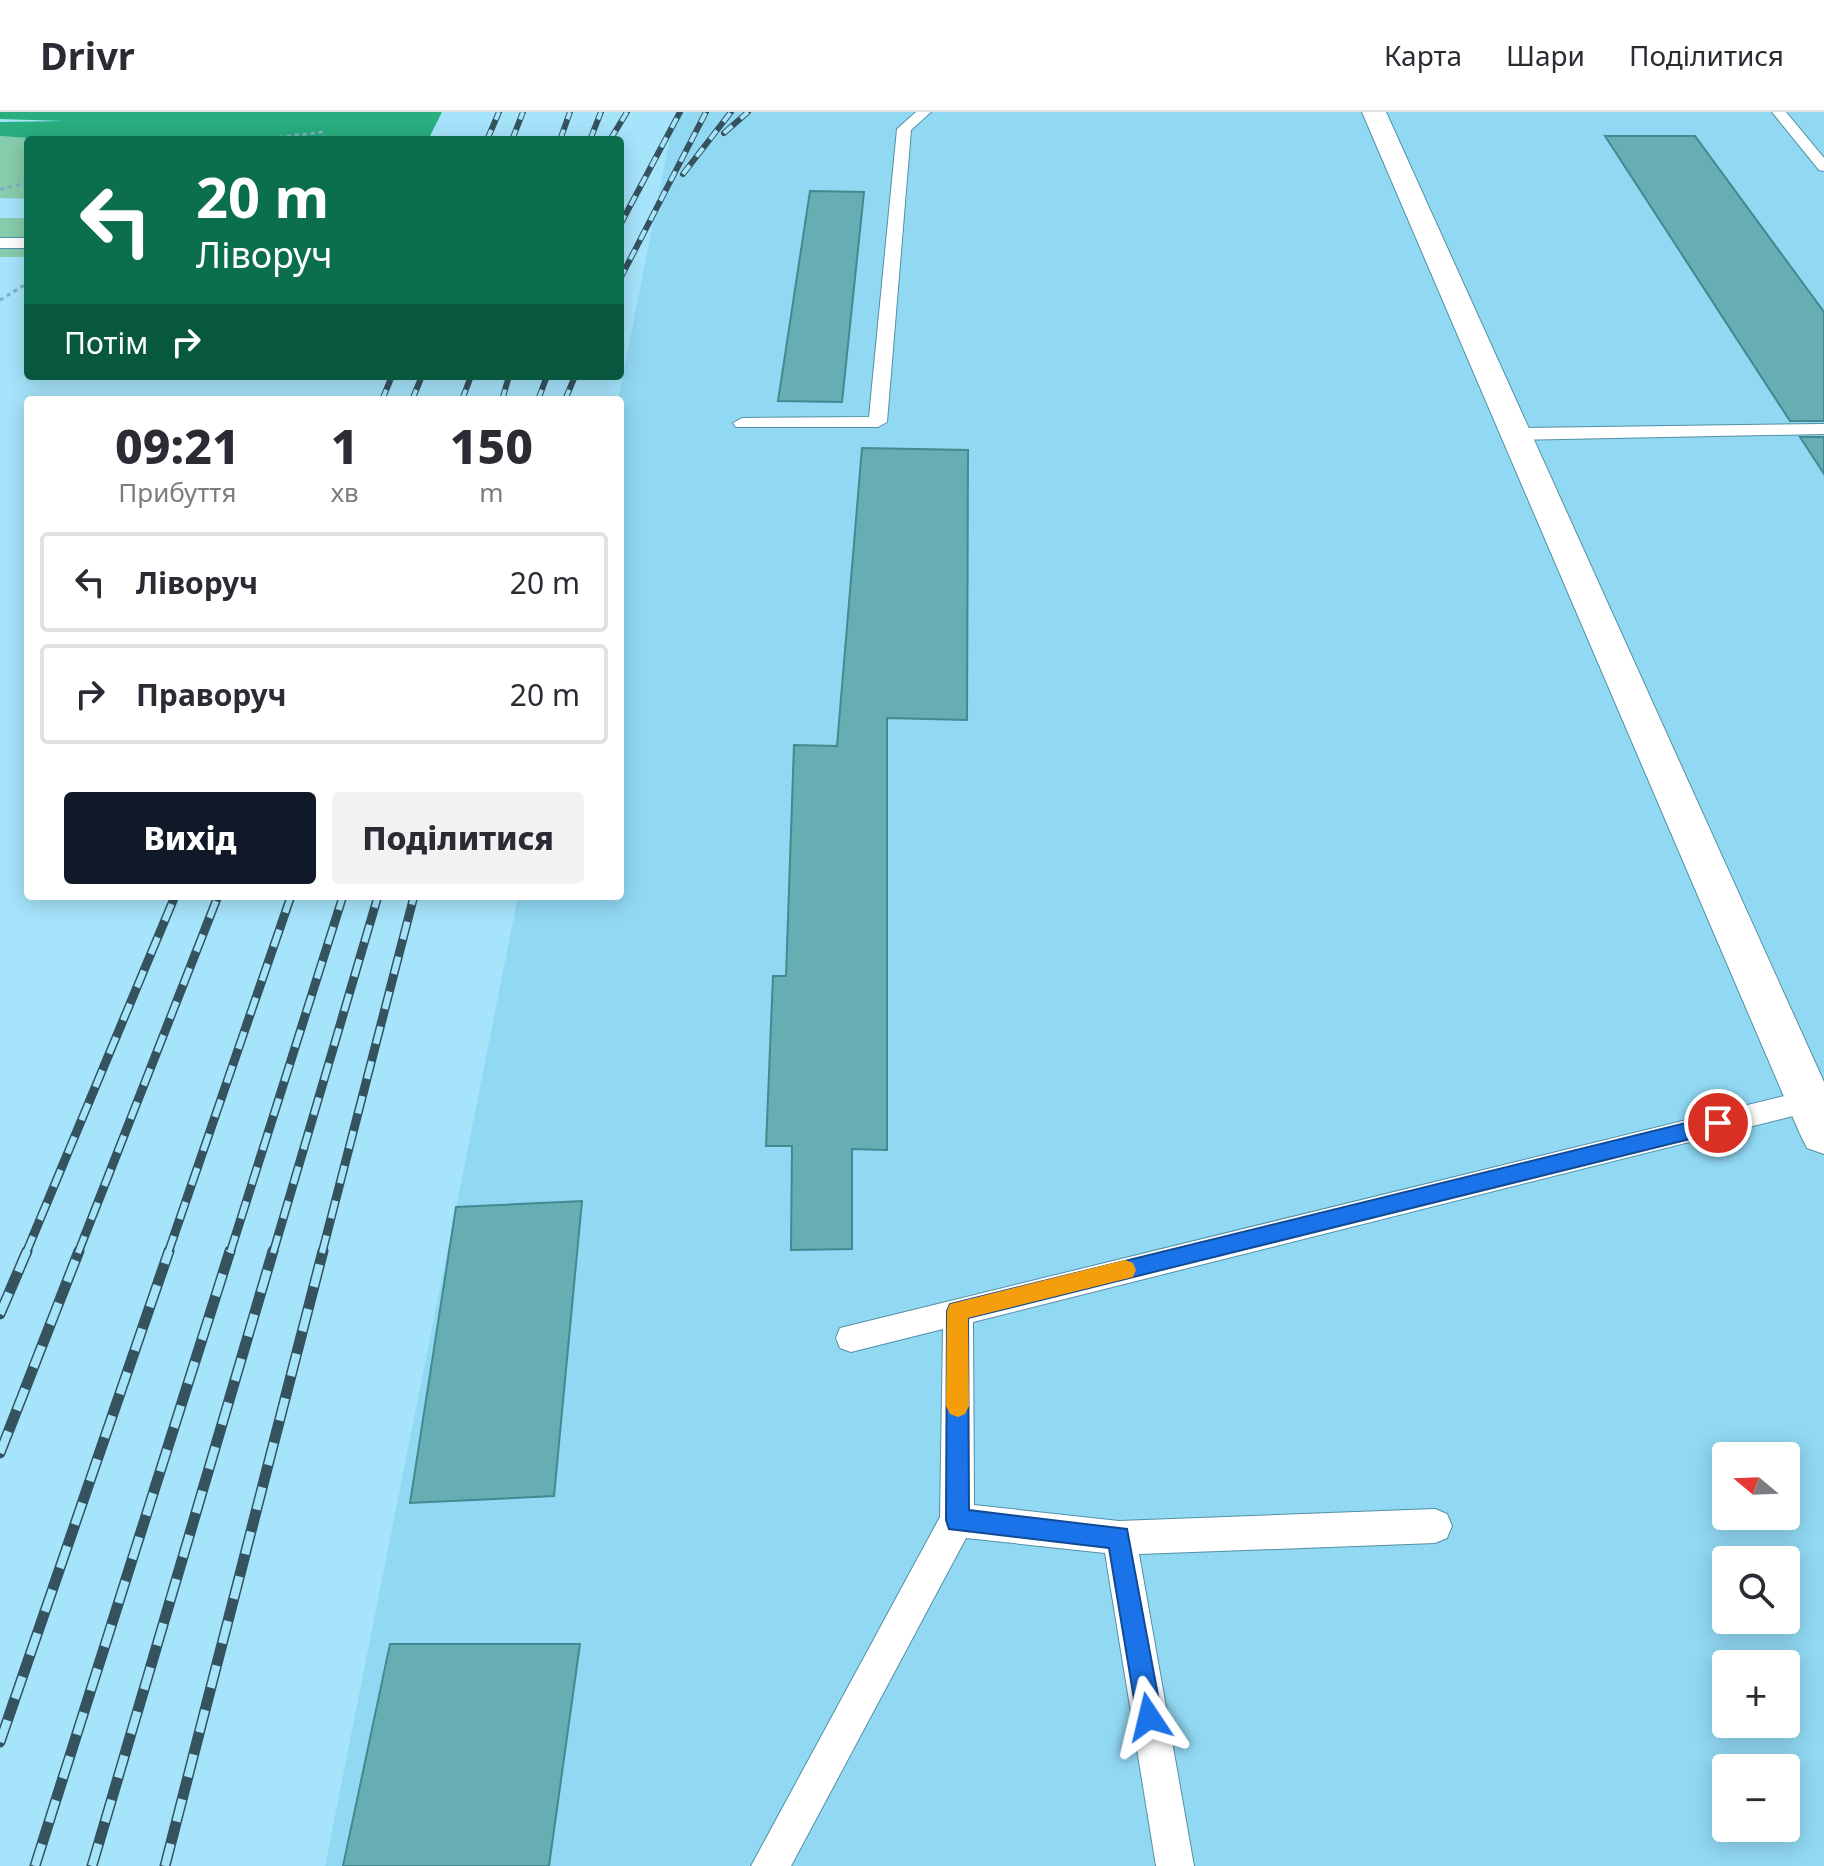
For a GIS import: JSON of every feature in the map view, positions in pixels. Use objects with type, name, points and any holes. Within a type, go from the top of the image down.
[{"type":"street","points":[[1374,112],[1824,1134]]},
{"type":"lane","points":[[742,423],[878,422],[904,129],[924,112]]},
{"type":"lane","points":[[1779,112],[1824,167]]},
{"type":"lane","points":[[0,243],[24,243]]},
{"type":"lane","points":[[1515,434],[1824,429]]},
{"type":"lane","points":[[851,1338],[1809,1101]]},
{"type":"lane","points":[[770,1866],[957,1520],[958,1311]]},
{"type":"lane","points":[[957,1520],[1119,1538],[1435,1526]]},
{"type":"lane","points":[[1119,1538],[1175,1866]]},
{"type":"path","points":[[289,136],[323,132],[324,136]]},
{"type":"path","points":[[0,189],[24,184]]},
{"type":"path","points":[[0,300],[24,285]]},
{"type":"shaded area","points":[[675,112],[1824,112],[1824,1866],[325,1866],[517,900],[624,900],[624,396],[619,396]]},
{"type":"green space","points":[[0,112],[442,112],[430,136],[24,138],[0,136],[0,122],[63,121],[0,119]]},
{"type":"green space","points":[[0,136],[24,138],[24,199],[0,198]]},
{"type":"green space","points":[[0,218],[24,218],[24,257],[0,257]]},
{"type":"building","points":[[1605,136],[1695,136],[1824,312],[1824,421],[1790,421]]},
{"type":"building","points":[[810,191],[864,192],[842,402],[778,401]]},
{"type":"building","points":[[1800,437],[1824,437],[1824,474]]},
{"type":"building","points":[[862,448],[968,450],[967,720],[887,718],[887,1150],[852,1149],[852,1249],[791,1250],[792,1146],[766,1146],[773,976],[786,976],[794,745],[837,746]]},
{"type":"building","points":[[582,1201],[554,1496],[410,1503],[456,1207]]},
{"type":"building","points":[[390,1644],[580,1644],[549,1866],[343,1866]]},
{"type":"railway","points":[[489,136],[499,112]]},
{"type":"railway","points":[[514,136],[523,112]]},
{"type":"railway","points":[[561,136],[570,112]]},
{"type":"railway","points":[[592,136],[601,112]]},
{"type":"railway","points":[[612,136],[627,112]]},
{"type":"railway","points":[[624,217],[680,112]]},
{"type":"railway","points":[[624,271],[706,112]]},
{"type":"railway","points":[[683,174],[731,112]]},
{"type":"railway","points":[[724,133],[748,112]]},
{"type":"railway","points":[[384,396],[390,380]]},
{"type":"railway","points":[[414,396],[420,380]]},
{"type":"railway","points":[[464,396],[470,380]]},
{"type":"railway","points":[[503,396],[508,380]]},
{"type":"railway","points":[[540,396],[546,380]]},
{"type":"railway","points":[[567,396],[573,380]]},
{"type":"railway","points":[[26,1253],[173,900]]},
{"type":"railway","points":[[78,1253],[216,900]]},
{"type":"railway","points":[[168,1253],[290,900]]},
{"type":"railway","points":[[230,1253],[342,900]]},
{"type":"railway","points":[[273,1253],[377,900]]},
{"type":"railway","points":[[322,1253],[413,900]]},
{"type":"railway","points":[[0,1314],[27,1251]]},
{"type":"railway","points":[[0,1453],[79,1251]]},
{"type":"railway","points":[[0,1742],[169,1251]]},
{"type":"railway","points":[[35,1866],[230,1251]]},
{"type":"railway","points":[[92,1866],[273,1251]]},
{"type":"railway","points":[[165,1866],[323,1251]]},
{"type":"slow traffic","points":[[958,1406],[958,1311],[1125,1270]]},
{"type":"route","points":[[1149,1717],[1119,1538],[957,1520],[958,1311],[1718,1123]]}]
